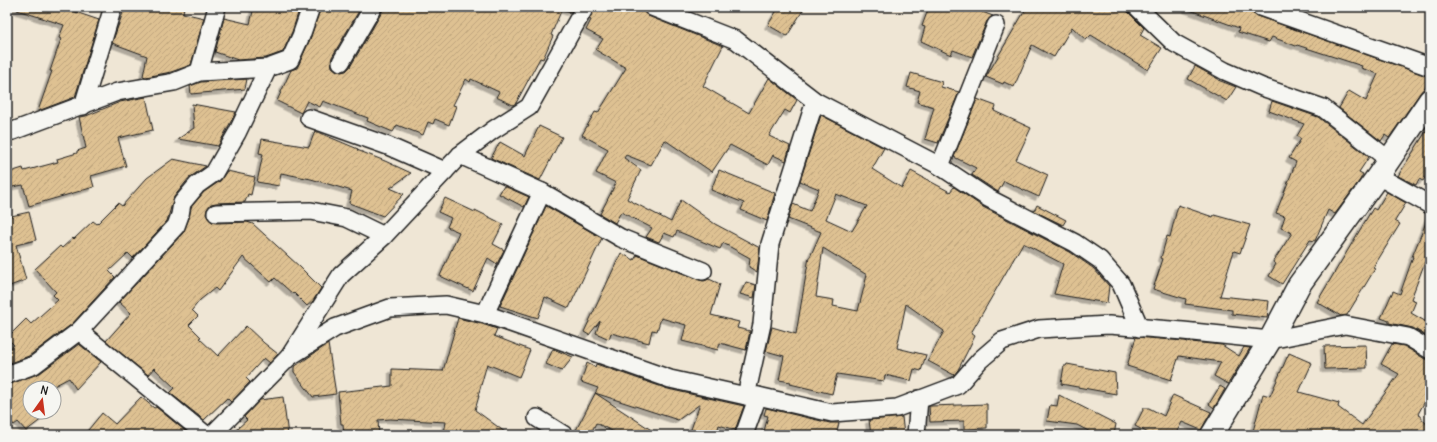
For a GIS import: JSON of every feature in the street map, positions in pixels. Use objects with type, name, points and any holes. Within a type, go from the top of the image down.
[{"type":"street","points":[[83,106],[113,7]]},
{"type":"street","points":[[199,72],[217,7]]},
{"type":"street","points":[[7,132],[83,106],[117,92],[174,82],[199,72],[268,68],[290,60],[301,36],[311,7]]},
{"type":"street","points":[[341,62],[373,7]]},
{"type":"street","points":[[212,435],[289,357],[341,275],[384,236],[460,155],[493,130],[529,106],[585,7]]},
{"type":"street","points":[[653,7],[736,40],[815,101],[940,166],[988,198],[1075,243],[1100,260],[1121,284],[1140,328]]},
{"type":"street","points":[[1137,7],[1174,43],[1225,71],[1262,87],[1323,108],[1383,168],[1430,205]]},
{"type":"street","points":[[1260,7],[1430,67]]},
{"type":"street","points":[[940,166],[996,25]]},
{"type":"street","points":[[7,375],[34,365],[79,331],[176,226],[182,203],[197,185],[214,173],[237,133],[268,68]]},
{"type":"street","points":[[1212,435],[1270,340],[1299,285],[1430,100]]},
{"type":"street","points":[[744,435],[752,396],[762,324],[770,244],[815,101]]},
{"type":"street","points":[[309,118],[388,146],[445,171]]},
{"type":"street","points":[[460,155],[542,192],[621,238],[703,271]]},
{"type":"street","points":[[485,314],[542,192]]},
{"type":"street","points":[[216,213],[311,211],[347,218],[384,236]]},
{"type":"street","points":[[289,357],[335,328],[390,308],[446,305],[485,314],[670,379],[832,413],[897,408],[958,385],[980,360],[1002,341],[1039,329],[1109,325],[1270,340],[1344,325],[1408,337],[1430,350]]},
{"type":"street","points":[[79,331],[206,435]]},
{"type":"street","points":[[916,435],[919,399]]},
{"type":"street","points":[[537,418],[564,435]]},
{"type":"building","points":[[17,7],[61,7],[99,20],[75,97],[38,111],[52,71],[50,71],[61,39],[59,38],[64,25],[17,10]]},
{"type":"building","points":[[125,7],[184,7],[183,13],[204,18],[191,65],[171,72],[146,77],[143,76],[147,56],[112,43]]},
{"type":"building","points":[[254,7],[300,7],[292,32],[283,52],[266,58],[238,60],[215,52],[224,18],[250,24]]},
{"type":"building","points":[[321,7],[357,7],[360,9],[332,57],[332,67],[341,72],[346,71],[350,67],[382,12],[383,7],[574,7],[571,12],[562,9],[543,59],[540,58],[516,103],[513,105],[496,97],[499,92],[471,79],[470,82],[466,79],[453,105],[456,106],[449,125],[435,119],[433,124],[428,122],[423,135],[397,125],[393,132],[367,121],[368,118],[323,101],[320,107],[307,101],[301,113],[277,101],[291,70],[297,68],[299,64],[310,39]]},
{"type":"building","points":[[595,7],[637,7],[643,10],[648,16],[723,46],[703,86],[749,113],[769,78],[797,100],[790,113],[785,110],[769,136],[790,146],[786,161],[773,155],[768,165],[730,145],[712,172],[665,140],[651,165],[626,155],[624,158],[641,170],[627,199],[671,222],[681,200],[715,224],[760,248],[757,272],[749,267],[750,258],[723,243],[720,249],[677,231],[674,237],[664,233],[659,242],[646,237],[652,228],[621,212],[615,223],[600,214],[616,183],[596,173],[608,149],[582,135],[595,112],[598,113],[626,68],[596,50],[603,39],[586,30],[591,20],[589,19]]},
{"type":"building","points":[[779,7],[805,7],[787,36],[768,25]]},
{"type":"building","points":[[929,7],[969,7],[993,16],[987,21],[972,57],[953,50],[951,55],[921,41],[925,27],[922,26]]},
{"type":"building","points":[[1027,7],[1123,7],[1144,28],[1140,35],[1162,48],[1148,70],[1091,35],[1086,40],[1072,27],[1054,57],[1032,45],[1014,87],[1004,82],[1003,84],[986,77]]},
{"type":"building","points":[[1187,7],[1248,7],[1253,14],[1257,16],[1430,77],[1430,81],[1389,138],[1385,135],[1381,141],[1339,108],[1349,91],[1366,101],[1378,74],[1361,68],[1362,66],[1297,45],[1296,46],[1272,37],[1269,42],[1238,32],[1239,28],[1187,9]]},
{"type":"building","points":[[1195,66],[1218,80],[1236,87],[1227,101],[1188,79]]},
{"type":"building","points":[[911,73],[942,82],[941,87],[959,92],[938,143],[925,139],[934,107],[917,102],[920,91],[907,87]]},
{"type":"building","points":[[247,79],[245,89],[191,94],[190,86],[201,82]]},
{"type":"building","points":[[146,97],[153,130],[118,138],[126,166],[91,176],[94,187],[29,206],[23,185],[7,188],[7,173],[23,168],[24,171],[58,162],[57,159],[77,153],[77,151],[86,148],[79,117],[86,116],[120,102]]},
{"type":"building","points":[[977,99],[996,106],[994,111],[1031,128],[1016,160],[1048,175],[1039,197],[1004,181],[998,192],[972,175],[976,168],[954,157]]},
{"type":"building","points":[[1272,101],[1318,117],[1369,157],[1359,172],[1363,174],[1360,180],[1335,214],[1328,210],[1315,241],[1310,240],[1282,284],[1269,276],[1276,264],[1273,262],[1292,233],[1281,228],[1285,216],[1276,213],[1296,162],[1289,158],[1301,139],[1297,136],[1304,124],[1269,111]]},
{"type":"building","points":[[192,104],[236,112],[218,146],[178,139],[194,128]]},
{"type":"building","points":[[821,115],[884,148],[872,169],[902,188],[911,171],[950,192],[954,187],[983,207],[1070,252],[1093,268],[1109,286],[1107,303],[1054,294],[1063,264],[1023,243],[971,333],[975,336],[954,375],[928,361],[944,331],[906,304],[897,348],[926,355],[921,371],[914,369],[911,381],[885,375],[884,381],[837,374],[832,394],[779,380],[784,356],[766,351],[772,327],[796,334],[809,257],[821,232],[788,219],[793,204],[810,211],[819,189],[800,181]],"holes":[[[836,194],[867,206],[852,231],[826,219]],[[823,248],[867,275],[858,311],[833,306],[834,300],[816,297]]]},
{"type":"building","points":[[1430,125],[1430,170],[1423,181],[1419,179],[1416,185],[1398,176]]},
{"type":"building","points":[[539,126],[562,137],[540,180],[491,158],[500,142],[525,156]]},
{"type":"building","points":[[315,131],[411,173],[390,188],[404,194],[383,216],[349,203],[352,191],[311,179],[281,173],[279,186],[257,182],[263,154],[259,153],[262,139],[309,147]]},
{"type":"building","points":[[173,159],[206,166],[189,178],[174,197],[167,221],[133,258],[128,253],[109,271],[115,277],[72,324],[29,356],[7,364],[7,351],[14,345],[7,338],[26,319],[31,324],[58,300],[53,295],[56,292],[35,269],[60,246],[62,248],[73,238],[74,239],[93,221],[97,224],[118,203],[122,206],[147,178]]},
{"type":"building","points":[[719,170],[775,193],[767,221],[741,210],[744,203],[711,190]]},
{"type":"building","points":[[227,171],[255,177],[251,195],[248,194],[245,202],[211,204],[207,209],[206,214],[208,218],[212,222],[216,223],[247,222],[253,224],[321,288],[313,301],[307,306],[294,293],[293,294],[275,278],[271,282],[243,257],[218,291],[215,288],[200,300],[192,310],[198,316],[189,325],[201,337],[199,338],[218,356],[246,326],[278,354],[270,363],[264,358],[246,378],[250,382],[231,402],[227,398],[204,420],[170,393],[175,388],[154,368],[148,375],[106,341],[131,313],[119,302],[183,233],[189,218],[191,207],[204,192],[220,181]]},
{"type":"building","points":[[504,186],[529,197],[524,207],[499,194]]},
{"type":"building","points":[[1387,192],[1406,203],[1395,221],[1400,224],[1347,315],[1341,316],[1317,302],[1373,208],[1376,210]]},
{"type":"building","points":[[445,198],[475,212],[475,210],[503,224],[493,244],[504,250],[497,264],[488,258],[473,291],[440,276],[459,232],[447,227],[451,218],[438,212]]},
{"type":"building","points":[[1037,205],[1066,220],[1063,225],[1034,211]]},
{"type":"building","points":[[1178,205],[1213,217],[1214,215],[1250,225],[1240,253],[1234,251],[1220,296],[1269,301],[1267,318],[1232,314],[1232,310],[1185,304],[1186,299],[1153,289],[1163,259],[1161,258],[1167,236],[1170,237]]},
{"type":"building","points":[[546,206],[602,238],[569,308],[545,297],[538,318],[500,306]]},
{"type":"building","points":[[29,212],[36,240],[16,245],[26,280],[7,287],[7,217]]},
{"type":"building","points":[[1429,215],[1430,254],[1427,262],[1425,262],[1411,299],[1416,301],[1411,313],[1430,324],[1430,338],[1413,328],[1389,323],[1389,321],[1381,318],[1393,291],[1400,294],[1412,257]]},
{"type":"building","points":[[621,253],[634,260],[637,255],[699,280],[704,281],[709,279],[720,284],[711,315],[739,322],[737,328],[750,331],[746,350],[720,343],[718,350],[682,341],[686,325],[661,318],[657,331],[652,330],[649,343],[611,333],[609,339],[596,333],[600,321],[589,335],[584,332]]},
{"type":"building","points":[[746,282],[756,285],[754,298],[740,294]]},
{"type":"building","points":[[458,318],[497,329],[494,336],[530,350],[519,377],[487,364],[478,396],[475,410],[509,435],[454,435],[444,433],[446,422],[390,419],[378,420],[379,435],[344,435],[343,424],[341,424],[338,392],[392,386],[392,369],[443,371]]},
{"type":"building","points":[[1136,337],[1222,345],[1239,356],[1244,347],[1250,348],[1228,384],[1214,376],[1221,362],[1179,356],[1171,380],[1127,366]]},
{"type":"building","points":[[79,344],[101,362],[76,389],[69,378],[62,382],[62,380],[22,380],[22,420],[40,420],[26,431],[18,422],[14,425],[7,417],[7,385],[40,373]]},
{"type":"building","points":[[328,344],[336,394],[313,397],[294,372],[294,367]]},
{"type":"building","points":[[1392,344],[1404,346],[1425,359],[1430,360],[1430,392],[1418,414],[1430,428],[1430,435],[1252,435],[1263,394],[1270,396],[1289,353],[1312,363],[1299,392],[1339,403],[1338,407],[1362,425],[1399,374],[1381,364]]},
{"type":"building","points":[[1366,345],[1367,368],[1325,369],[1324,346]]},
{"type":"building","points":[[553,349],[573,357],[562,371],[546,364]]},
{"type":"building","points":[[587,363],[595,367],[596,364],[668,389],[744,406],[735,430],[719,425],[716,435],[689,435],[700,404],[678,420],[595,393],[598,388],[581,382]]},
{"type":"building","points":[[1067,364],[1115,373],[1116,394],[1061,384],[1064,366]]},
{"type":"building","points":[[1220,386],[1225,389],[1214,408],[1209,404]]},
{"type":"building","points":[[595,393],[659,435],[620,435],[596,423],[590,435],[574,435]]},
{"type":"building","points":[[1059,395],[1116,424],[1114,435],[1096,435],[1077,425],[1047,421],[1050,405],[1057,406]]},
{"type":"building","points":[[1173,395],[1211,412],[1201,430],[1182,422],[1175,435],[1152,435],[1135,426],[1144,408],[1149,408],[1164,416]]},
{"type":"building","points":[[141,397],[154,408],[156,407],[189,434],[84,435],[102,413],[115,424]]},
{"type":"building","points":[[283,397],[288,435],[230,435],[247,420],[244,417],[260,400]]},
{"type":"building","points":[[987,404],[987,428],[964,429],[964,421],[930,422],[929,406]]},
{"type":"building","points":[[766,408],[830,423],[839,423],[836,435],[763,435],[768,416],[764,415]]},
{"type":"building","points":[[902,417],[904,435],[871,435],[869,420]]}]
